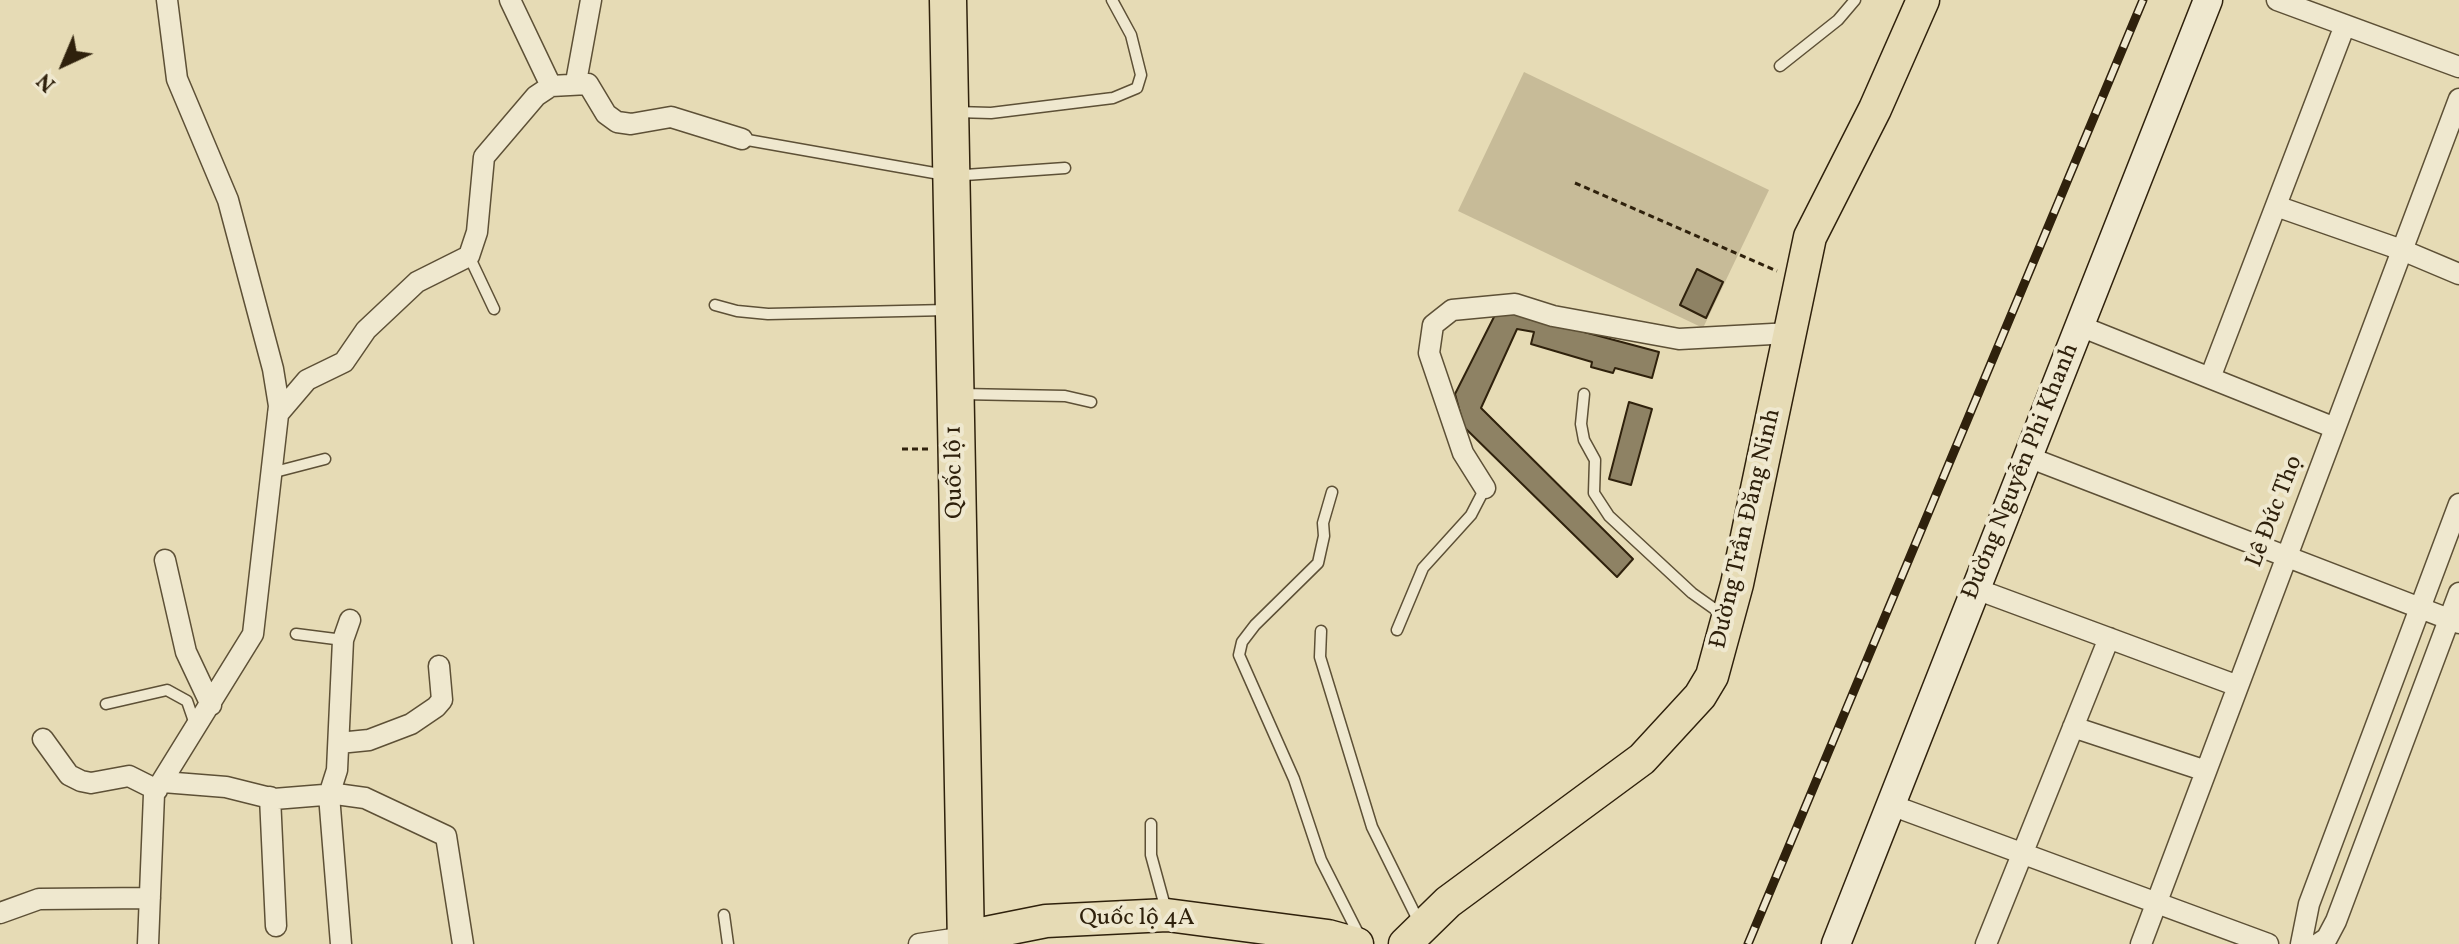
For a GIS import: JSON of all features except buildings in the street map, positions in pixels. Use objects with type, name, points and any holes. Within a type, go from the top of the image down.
[{"type":"highway","name":"Quốc lộ 1","points":[[948,0],[966,941]]},
{"type":"main road","name":"Đường Trần Đăng Ninh","points":[[1413,935],[1448,902],[1642,759],[1700,696],[1712,676],[1728,618],[1803,282],[1810,237],[1875,109],[1923,0]]},
{"type":"main road","name":"Quốc lộ 4A","points":[[966,941],[1046,921],[1167,915],[1328,936],[1357,944]]},
{"type":"street","points":[[148,944],[154,794],[253,634],[278,414],[273,369],[228,200],[177,79],[167,0]]},
{"type":"street","points":[[510,0],[551,86]]},
{"type":"street","points":[[576,82],[591,0]]},
{"type":"street","name":"Đường Nguyễn Phi Khanh","points":[[1836,944],[2208,0]]},
{"type":"street","points":[[2277,0],[2459,67]]},
{"type":"street","points":[[2210,378],[2345,25]]},
{"type":"street","points":[[278,414],[307,380],[344,362],[366,330],[417,282],[469,256],[477,232],[484,157],[536,96],[551,86],[576,82],[593,87],[606,114],[617,122],[631,124],[671,117],[742,139]]},
{"type":"street","name":"Lê Đức Thọ","points":[[2141,944],[2459,99]]},
{"type":"street","points":[[2276,206],[2402,250],[2459,274]]},
{"type":"street","points":[[1485,488],[1458,442],[1429,353],[1433,325],[1452,310],[1515,304],[1553,316],[1679,339],[1791,333]]},
{"type":"street","points":[[2080,326],[2335,428]]},
{"type":"street","points":[[2028,457],[2454,620]]},
{"type":"street","points":[[2301,944],[2309,904],[2459,504]]},
{"type":"street","points":[[165,560],[186,652],[211,705]]},
{"type":"street","points":[[1976,589],[2238,686]]},
{"type":"street","points":[[2318,944],[2327,938],[2336,921],[2454,620],[2459,593]]},
{"type":"street","points":[[341,944],[329,795],[337,770],[343,640],[350,620]]},
{"type":"street","points":[[1986,944],[2109,638]]},
{"type":"street","points":[[339,743],[369,740],[411,724],[436,707],[442,700],[439,666]]},
{"type":"street","points":[[2073,727],[2206,771]]},
{"type":"street","points":[[43,739],[69,775],[81,781],[91,783],[129,776],[160,786],[226,787],[270,797],[329,795],[365,798],[446,836],[463,944]]},
{"type":"street","points":[[270,797],[276,926]]},
{"type":"street","points":[[1891,805],[2268,944]]},
{"type":"street","points":[[0,913],[39,899],[150,898]]},
{"type":"street","points":[[919,944],[966,941]]},
{"type":"lane","points":[[950,112],[991,113],[1113,98],[1137,88],[1141,75],[1131,35],[1112,0]]},
{"type":"lane","points":[[1780,66],[1838,20],[1855,0]]},
{"type":"lane","points":[[742,139],[951,176],[1065,168]]},
{"type":"lane","points":[[469,256],[494,309]]},
{"type":"lane","points":[[715,305],[768,314],[953,310]]},
{"type":"lane","points":[[955,394],[1065,396],[1091,402]]},
{"type":"lane","points":[[1584,394],[1581,424],[1584,440],[1595,460],[1594,493],[1609,516],[1692,593],[1728,618]]},
{"type":"lane","points":[[269,474],[325,459]]},
{"type":"lane","points":[[1397,630],[1423,568],[1471,515],[1485,488]]},
{"type":"lane","points":[[1332,492],[1323,523],[1324,536],[1318,563],[1255,625],[1242,642],[1239,655],[1294,779],[1321,860],[1364,944]]},
{"type":"lane","points":[[1321,631],[1320,657],[1372,827],[1413,935]]},
{"type":"lane","points":[[296,634],[343,640]]},
{"type":"lane","points":[[106,704],[167,690],[187,701],[196,729]]},
{"type":"lane","points":[[1151,824],[1151,855],[1167,915]]},
{"type":"lane","points":[[724,915],[728,944]]},
{"type":"path","points":[[1575,183],[1803,282]]},
{"type":"shaded area","points":[[1524,72],[1769,190],[1703,328],[1458,211]]},
{"type":"railway","points":[[1748,944],[2143,0]]}]
